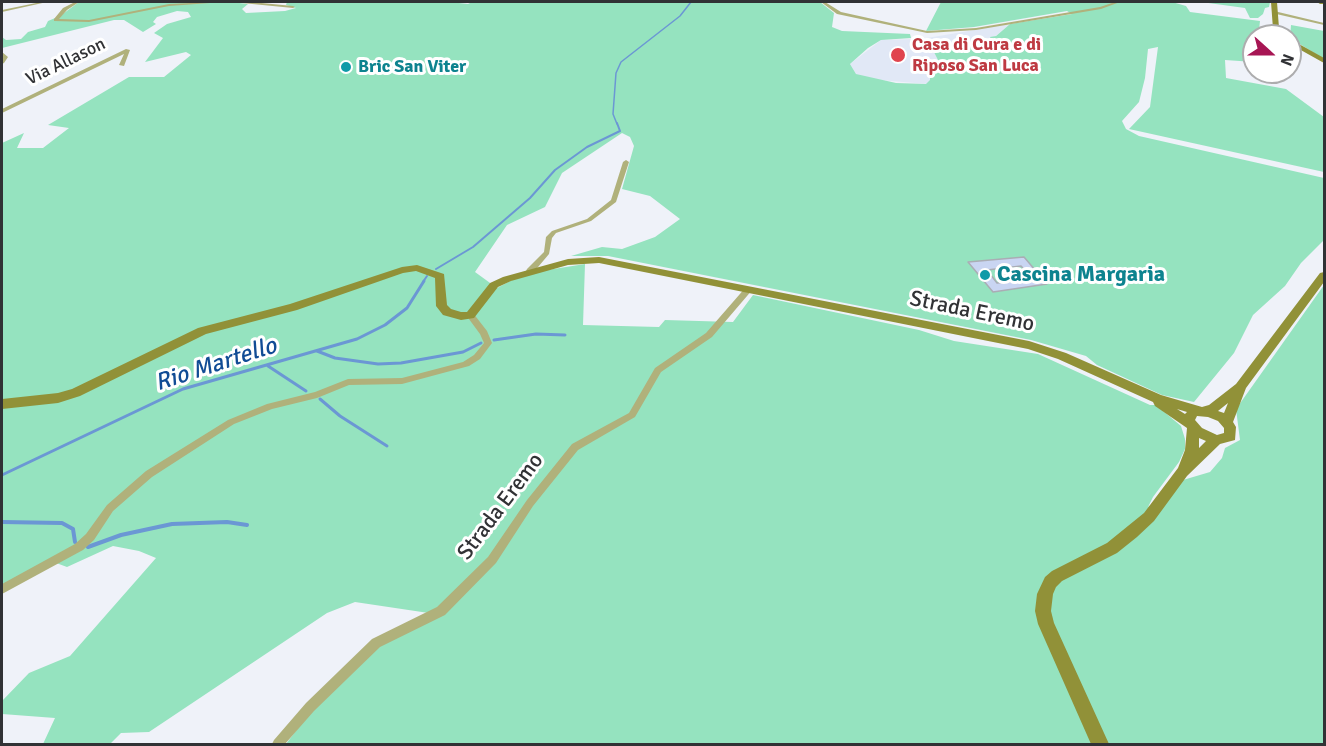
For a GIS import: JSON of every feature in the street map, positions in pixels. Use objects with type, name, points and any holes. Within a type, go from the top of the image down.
[{"type":"main road","points":[[1274,2],[1275,24]]},
{"type":"main road","points":[[1302,48],[1324,61]]},
{"type":"main road","name":"Strada Eremo","points":[[470,315],[494,285],[530,270],[568,262],[599,260],[1029,345],[1062,356],[1143,393],[1215,414],[1227,422]]},
{"type":"main road","points":[[2,404],[58,398],[76,393],[202,331],[293,307],[402,270],[417,268],[440,276],[440,297],[447,312],[461,316],[470,315]]},
{"type":"main road","points":[[1100,744],[1046,624],[1043,611],[1045,594],[1050,582],[1057,576],[1112,548],[1132,533],[1149,517],[1182,472],[1216,440],[1230,436],[1227,422],[1241,386],[1324,275]]},
{"type":"main road","points":[[1182,472],[1192,450],[1191,426],[1188,417],[1213,408],[1235,388],[1241,386]]},
{"type":"main road","name":"Strada Eremo","points":[[1143,393],[1202,436],[1216,440]]},
{"type":"street","points":[[2,11],[45,2]]},
{"type":"street","points":[[77,2],[65,9],[56,20],[89,21],[169,5],[210,2]]},
{"type":"street","points":[[242,2],[293,7],[282,9]]},
{"type":"street","points":[[823,2],[839,13],[927,32],[976,29],[1101,8],[1118,2]]},
{"type":"street","points":[[1274,12],[1324,24]]},
{"type":"street","name":"Via Allason","points":[[2,111],[128,50],[122,65]]},
{"type":"street","name":"Via Allason","points":[[2,53],[5,57],[2,62]]},
{"type":"street","points":[[530,270],[547,252],[549,237],[554,232],[589,220],[614,201],[626,162]]},
{"type":"street","name":"Strada Eremo","points":[[278,744],[310,707],[376,643],[441,611],[492,561],[530,503],[575,447],[632,415],[658,370],[709,335],[748,289]]},
{"type":"street","points":[[2,589],[79,547],[90,537],[110,507],[149,474],[231,422],[270,406],[317,395],[348,382],[402,381],[466,364],[477,357],[488,343],[484,333],[470,315]]},
{"type":"shaded area","name":"Casa di Cura e di Riposo San Luca","points":[[1010,24],[992,39],[949,50],[934,50],[943,69],[927,84],[868,79],[856,74],[850,64],[881,40],[921,39]]},
{"type":"green space","points":[[79,2],[231,2],[248,4],[242,9],[246,13],[285,11],[296,8],[286,5],[287,2],[450,2],[468,4],[472,2],[820,2],[834,13],[832,27],[842,31],[910,34],[911,38],[881,40],[868,48],[850,64],[856,74],[896,83],[926,84],[930,80],[930,73],[942,68],[933,50],[949,50],[991,39],[990,37],[996,36],[1010,24],[1072,14],[1067,11],[974,27],[926,31],[941,2],[1172,2],[1186,6],[1190,12],[1260,21],[1260,24],[1242,24],[1242,61],[1225,60],[1226,78],[1242,81],[1242,84],[1259,84],[1286,89],[1324,117],[1324,172],[1129,129],[1150,107],[1158,47],[1148,49],[1145,78],[1139,102],[1122,121],[1126,129],[1139,136],[1324,178],[1324,240],[1301,263],[1285,286],[1253,315],[1234,353],[1194,402],[1162,395],[1097,365],[1086,356],[1031,340],[608,256],[571,256],[602,247],[622,249],[655,237],[680,219],[650,196],[622,189],[634,146],[630,137],[622,133],[562,173],[545,207],[507,225],[475,272],[497,288],[512,280],[547,270],[585,264],[583,325],[659,327],[665,320],[733,322],[753,295],[919,330],[954,341],[1038,354],[1150,405],[1156,405],[1181,426],[1185,449],[1179,462],[1148,507],[1183,480],[1210,472],[1222,458],[1225,448],[1240,440],[1236,409],[1324,285],[1324,744],[286,744],[304,720],[376,648],[442,615],[355,602],[327,613],[149,732],[121,733],[110,744],[43,744],[55,718],[2,714],[2,701],[29,673],[70,656],[156,558],[139,551],[113,546],[67,567],[48,560],[2,585],[2,143],[24,133],[17,148],[43,148],[69,128],[48,125],[129,77],[164,77],[191,55],[186,52],[145,62],[163,38],[154,33],[167,24],[191,17],[188,12],[177,11],[157,17],[153,22],[156,24],[143,32],[124,20],[114,20],[2,48],[2,37],[6,40],[21,39],[28,32],[45,27],[48,21],[60,16]]},
{"type":"green space","points":[[1201,2],[1270,2],[1269,7],[1265,8],[1263,14],[1258,18],[1250,18],[1245,8]]},
{"type":"green space","points":[[1302,27],[1324,31],[1324,59],[1302,45]]},
{"type":"building","name":"Cascina Margaria","points":[[1024,257],[1047,284],[993,292],[968,262]],"holes":[[[1021,266],[1033,279],[997,283],[987,270]]]},
{"type":"waterway","name":"Rio Martello","points":[[617,124],[613,114],[616,73],[621,62],[680,16],[691,2]]},
{"type":"waterway","name":"Rio Martello","points":[[436,269],[473,247],[530,198],[555,170],[587,147],[620,131],[617,123]]},
{"type":"waterway","name":"Rio Martello","points":[[423,282],[427,276]]},
{"type":"waterway","name":"Rio Martello","points":[[2,475],[183,389],[357,339],[385,325],[407,308],[424,281]]},
{"type":"waterway","points":[[494,340],[536,334],[565,335]]},
{"type":"waterway","points":[[317,351],[335,358],[378,364],[401,363],[463,352],[481,343]]},
{"type":"waterway","points":[[268,366],[306,391]]},
{"type":"waterway","points":[[320,399],[340,416],[387,446]]},
{"type":"waterway","points":[[2,522],[62,523],[73,529],[75,542]]},
{"type":"waterway","points":[[88,547],[121,535],[172,524],[227,522],[247,525]]},
{"type":"place","name":"Casa di Cura e di Riposo San Luca","points":[[898,55]]},
{"type":"place","name":"Bric San Viter","points":[[346,67]]},
{"type":"place","name":"Cascina Margaria","points":[[985,275]]}]
